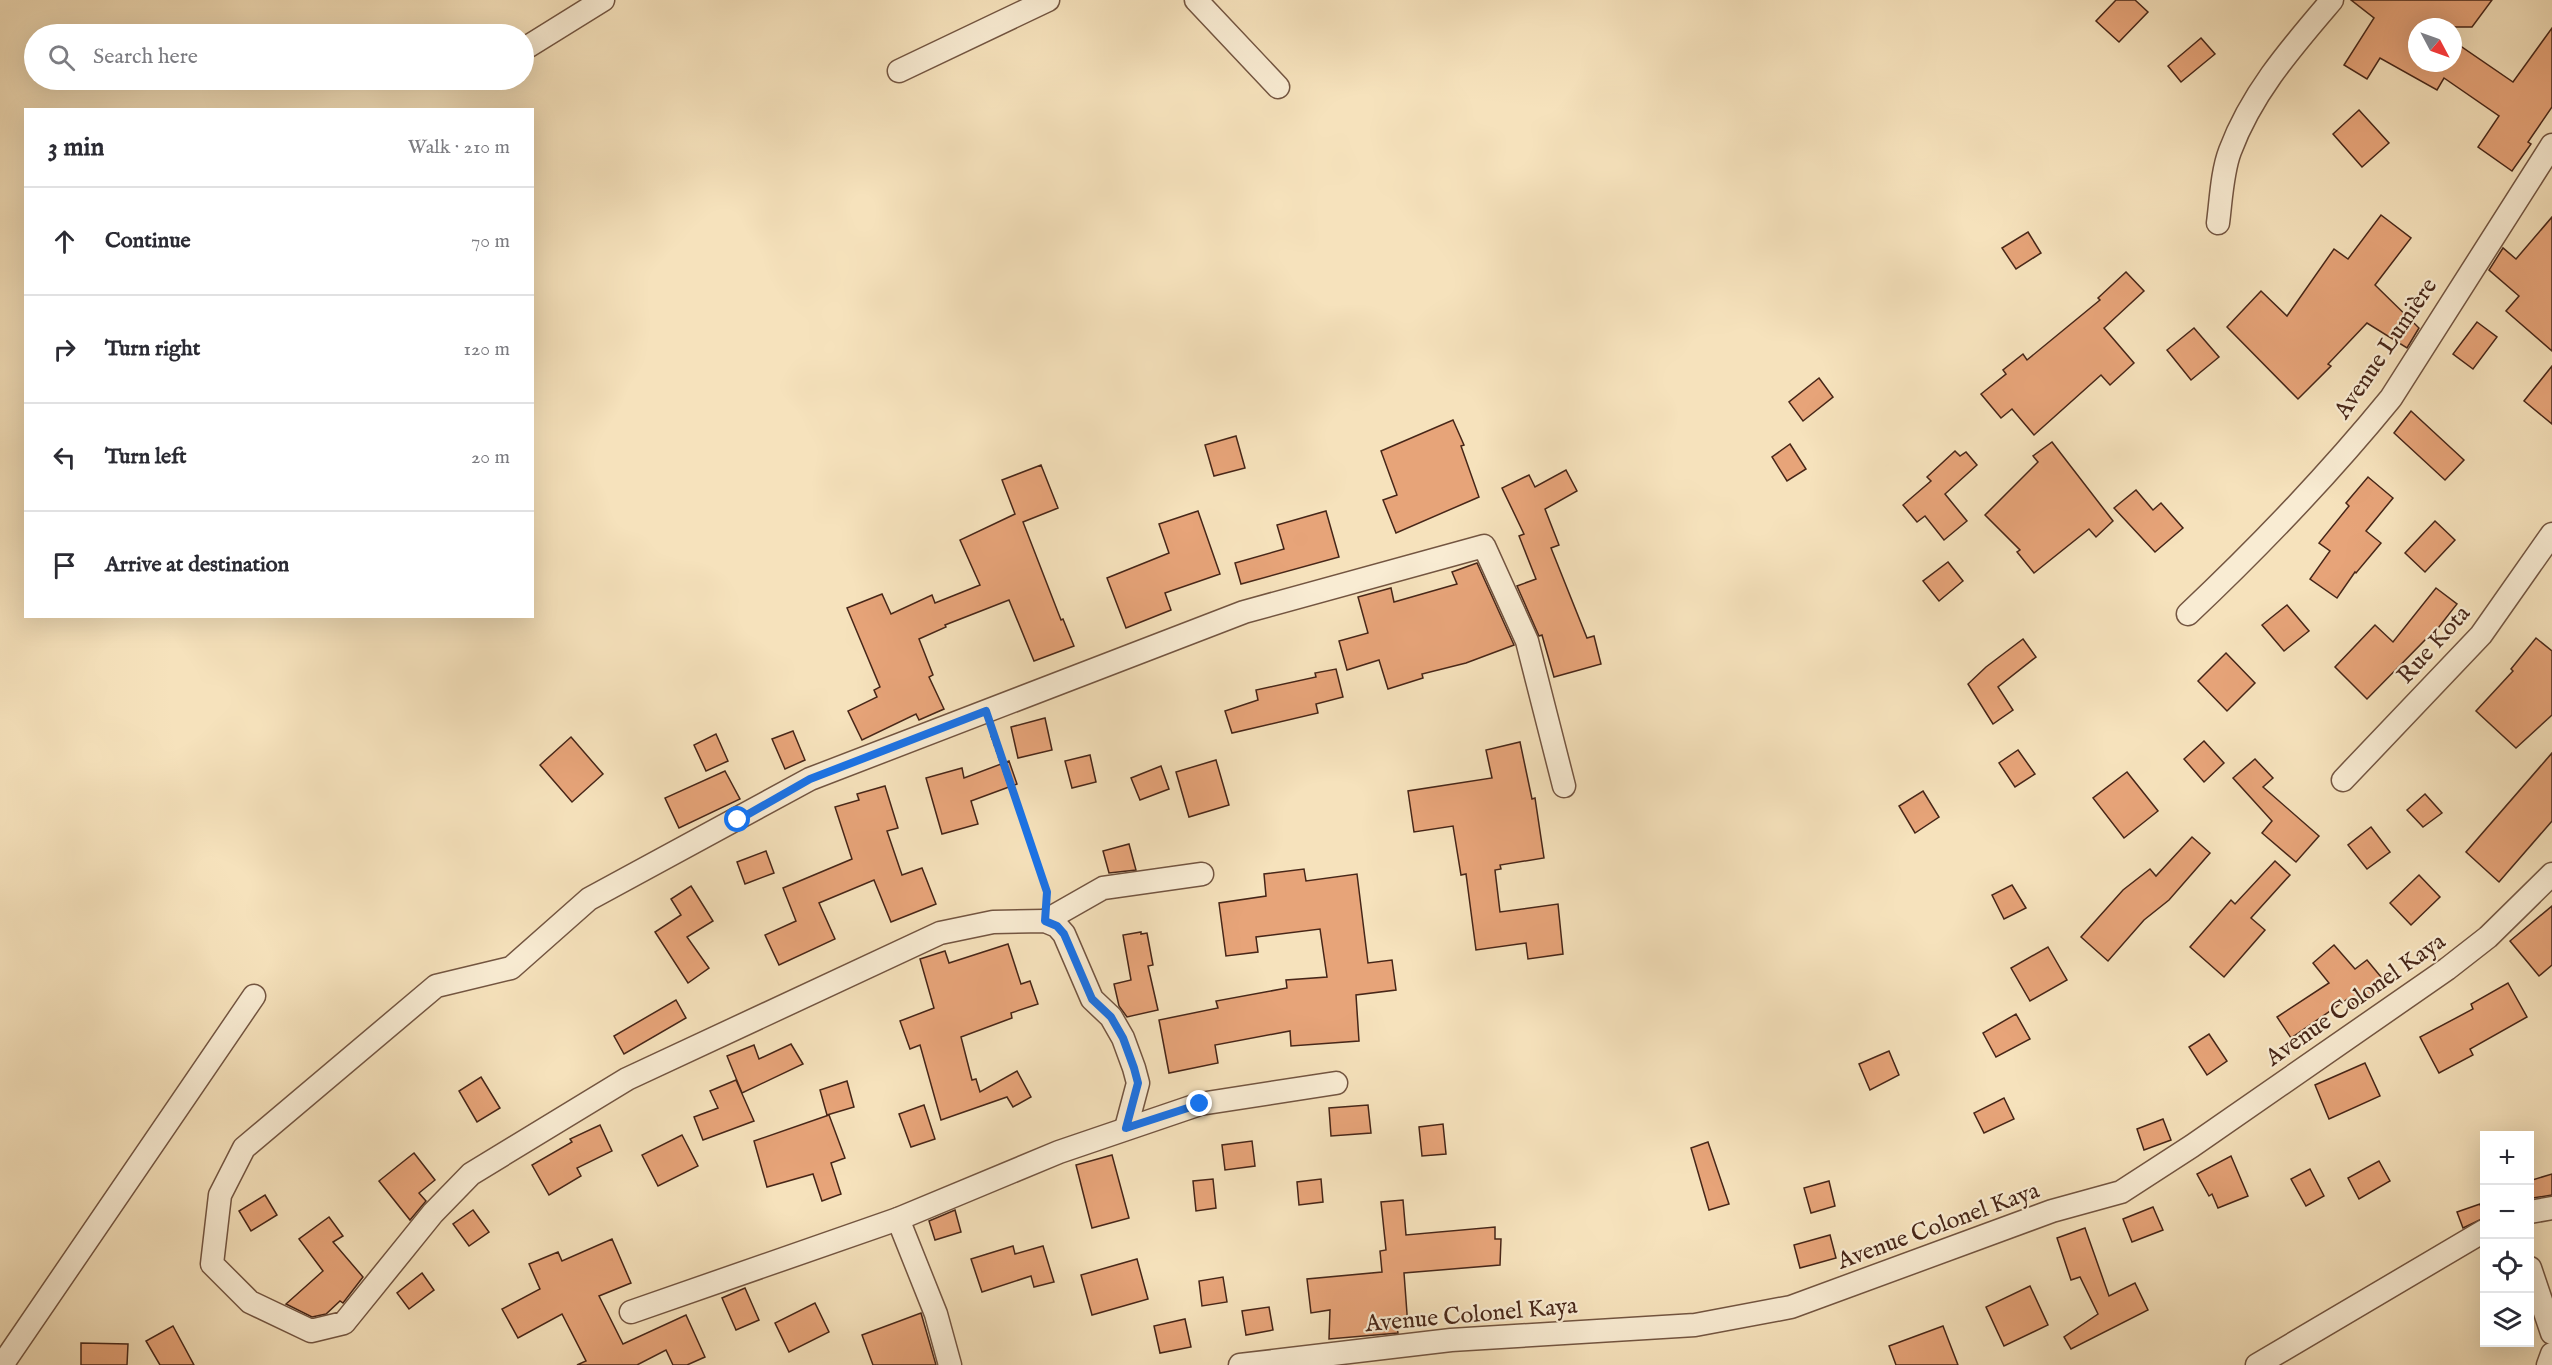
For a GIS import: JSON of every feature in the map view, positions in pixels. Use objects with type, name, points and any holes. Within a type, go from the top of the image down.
[{"type":"street","points":[[534,43],[603,0]]},
{"type":"street","points":[[899,71],[1048,0]]},
{"type":"street","points":[[1196,0],[1278,87]]},
{"type":"street","points":[[2218,223],[2229,153],[2251,106],[2277,64],[2332,0]]},
{"type":"street","name":"Avenue Lumière","points":[[2188,614],[2241,564],[2362,434],[2391,398],[2552,145]]},
{"type":"street","name":"Rue Kota","points":[[2343,780],[2481,635],[2552,534]]},
{"type":"street","points":[[1126,1128],[1138,1083],[1123,1038],[1111,1017],[1092,999],[1064,934],[1057,926],[1045,921],[993,922],[940,933],[627,1079],[471,1174],[433,1214],[344,1323],[311,1331],[250,1302],[212,1264],[220,1195],[244,1148],[436,986],[512,968],[589,899],[810,779],[1244,612],[1484,546],[1527,641],[1564,786]]},
{"type":"street","points":[[1045,921],[1103,888],[1202,874]]},
{"type":"street","name":"Avenue Colonel Kaya","points":[[1240,1365],[1451,1340],[1695,1325],[1791,1307],[2052,1211],[2121,1192],[2192,1146],[2447,969],[2488,937],[2552,874]]},
{"type":"street","points":[[2,1365],[254,996]]},
{"type":"street","points":[[631,1312],[898,1219],[1059,1152],[1126,1128],[1200,1104],[1336,1083]]},
{"type":"street","points":[[2534,1211],[2552,1208]]},
{"type":"street","points":[[898,1219],[936,1314],[950,1365]]},
{"type":"street","points":[[2258,1365],[2480,1234]]},
{"type":"street","points":[[2534,1282],[2552,1333]]},
{"type":"street","points":[[2548,1365],[2552,1354]]},
{"type":"path","points":[[986,711],[1047,892],[1045,921]]},
{"type":"building","points":[[2116,0],[2135,0],[2148,12],[2119,42],[2096,21]]},
{"type":"building","points":[[2351,0],[2492,0],[2472,27],[2462,27],[2462,18],[2408,18],[2408,72],[2462,72],[2462,47],[2513,82],[2552,28],[2552,107],[2528,142],[2531,144],[2512,171],[2478,147],[2499,116],[2444,78],[2437,90],[2380,58],[2367,79],[2344,65],[2374,18]]},
{"type":"building","points":[[2201,38],[2215,54],[2181,82],[2168,66]]},
{"type":"building","points":[[2359,110],[2389,143],[2362,167],[2333,134]]},
{"type":"building","points":[[2381,215],[2411,238],[2375,285],[2419,328],[2407,348],[2367,323],[2328,364],[2331,366],[2298,399],[2227,327],[2261,291],[2287,316],[2334,249],[2348,259]]},
{"type":"building","points":[[2552,217],[2552,351],[2506,311],[2519,296],[2489,270],[2503,248],[2516,259]]},
{"type":"building","points":[[2028,232],[2041,253],[2016,269],[2002,248]]},
{"type":"building","points":[[2126,272],[2144,291],[2104,328],[2134,363],[2110,385],[2101,375],[2034,435],[2012,409],[2001,418],[1981,394],[2006,374],[2003,370],[2023,354],[2027,360],[2100,300],[2098,298]]},
{"type":"building","points":[[2477,322],[2497,337],[2473,369],[2453,354]]},
{"type":"building","points":[[2194,328],[2219,357],[2191,380],[2167,350]]},
{"type":"building","points":[[2552,366],[2552,424],[2524,401]]},
{"type":"building","points":[[1819,378],[1833,397],[1803,421],[1789,402]]},
{"type":"building","points":[[2411,411],[2464,460],[2445,480],[2394,433]]},
{"type":"building","points":[[1453,420],[1464,445],[1461,446],[1479,497],[1396,533],[1383,500],[1397,495],[1381,451]]},
{"type":"building","points":[[1236,436],[1245,468],[1214,476],[1205,445]]},
{"type":"building","points":[[2052,442],[2113,521],[2096,537],[2089,529],[2034,573],[2017,552],[2020,550],[1985,515],[2038,462],[2033,456]]},
{"type":"building","points":[[1790,444],[1806,469],[1787,481],[1772,457]]},
{"type":"building","points":[[1955,451],[1960,456],[1966,452],[1977,465],[1945,494],[1967,521],[1944,540],[1925,516],[1917,522],[1903,505],[1931,481],[1927,477]]},
{"type":"building","points":[[1041,465],[1058,508],[1023,522],[1061,620],[1063,619],[1074,646],[1034,661],[1009,600],[945,625],[946,627],[919,639],[933,675],[929,677],[944,709],[919,720],[916,714],[862,740],[848,711],[877,697],[874,690],[880,687],[847,608],[882,594],[891,614],[932,595],[935,603],[980,585],[960,540],[1015,514],[1002,480]]},
{"type":"building","points":[[1566,470],[1577,491],[1545,509],[1559,545],[1551,548],[1587,638],[1594,636],[1601,664],[1554,677],[1542,635],[1539,636],[1517,586],[1536,579],[1519,536],[1524,534],[1502,488],[1529,475],[1535,487]]},
{"type":"building","points":[[2368,477],[2393,498],[2366,531],[2381,543],[2355,572],[2337,598],[2310,579],[2330,551],[2319,543],[2349,506],[2346,503]]},
{"type":"building","points":[[2136,490],[2153,510],[2161,503],[2183,528],[2155,552],[2114,508]]},
{"type":"building","points":[[1198,511],[1220,574],[1165,593],[1171,610],[1126,628],[1107,578],[1169,553],[1159,524]]},
{"type":"building","points":[[1326,511],[1339,557],[1241,584],[1235,563],[1284,549],[1277,525]]},
{"type":"building","points":[[2435,521],[2455,540],[2425,572],[2405,553]]},
{"type":"building","points":[[1948,562],[1963,581],[1939,601],[1923,581]]},
{"type":"building","points":[[1477,563],[1514,645],[1466,663],[1422,674],[1423,678],[1388,689],[1379,660],[1347,670],[1339,641],[1368,633],[1358,597],[1391,588],[1394,602],[1457,584],[1452,572]]},
{"type":"building","points":[[2436,588],[2457,604],[2431,637],[2429,636],[2367,699],[2335,667],[2375,625],[2393,642]]},
{"type":"building","points":[[2287,605],[2309,631],[2284,651],[2262,625]]},
{"type":"building","points":[[2536,638],[2552,651],[2552,715],[2516,748],[2476,711],[2513,671],[2511,669]]},
{"type":"building","points":[[2023,639],[2036,657],[1998,687],[2013,710],[1993,724],[1968,684]]},
{"type":"building","points":[[2226,653],[2255,683],[2227,711],[2198,681]]},
{"type":"building","points":[[1336,669],[1343,697],[1316,704],[1318,713],[1232,733],[1225,711],[1258,700],[1256,690],[1316,677],[1315,673]]},
{"type":"building","points":[[1045,718],[1052,750],[1018,758],[1011,727]]},
{"type":"building","points":[[793,731],[805,760],[785,769],[772,739]]},
{"type":"building","points":[[716,734],[728,761],[706,771],[694,745]]},
{"type":"building","points":[[571,737],[603,774],[572,802],[540,765]]},
{"type":"building","points":[[2204,741],[2224,763],[2204,782],[2184,759]]},
{"type":"building","points":[[1520,742],[1532,799],[1535,798],[1544,858],[1500,865],[1501,869],[1495,870],[1500,912],[1558,904],[1563,954],[1528,959],[1526,943],[1476,950],[1466,874],[1461,875],[1453,826],[1414,832],[1408,791],[1492,778],[1486,750]]},
{"type":"building","points":[[2018,750],[2035,774],[2015,787],[1999,763]]},
{"type":"building","points":[[2552,753],[2552,821],[2499,882],[2466,852]]},
{"type":"building","points":[[1090,755],[1096,782],[1072,788],[1065,761]]},
{"type":"building","points":[[2255,759],[2273,778],[2263,787],[2319,836],[2296,862],[2262,833],[2272,821],[2233,778]]},
{"type":"building","points":[[1216,760],[1229,805],[1189,817],[1176,772]]},
{"type":"building","points":[[1009,761],[1017,784],[971,801],[978,824],[942,834],[926,778],[962,768],[964,778]]},
{"type":"building","points":[[1161,766],[1169,789],[1140,800],[1131,778]]},
{"type":"building","points":[[725,771],[740,799],[679,828],[665,798]]},
{"type":"building","points":[[2127,772],[2158,811],[2124,838],[2093,798]]},
{"type":"building","points":[[885,786],[898,828],[887,831],[902,875],[922,868],[936,904],[891,922],[874,880],[819,903],[835,939],[779,965],[765,935],[796,921],[783,888],[852,859],[835,807],[859,800],[857,794]]},
{"type":"building","points":[[1923,791],[1939,817],[1915,833],[1899,806]]},
{"type":"building","points":[[2425,794],[2442,813],[2423,827],[2407,810]]},
{"type":"building","points":[[2371,827],[2390,852],[2367,869],[2348,845]]},
{"type":"building","points":[[2192,837],[2210,853],[2169,900],[2144,920],[2108,961],[2081,937],[2123,890],[2150,869],[2156,876]]},
{"type":"building","points":[[1129,844],[1136,870],[1109,873],[1103,851]]},
{"type":"building","points":[[766,851],[774,873],[745,884],[737,862]]},
{"type":"building","points":[[2275,861],[2290,875],[2251,918],[2265,930],[2224,977],[2190,947],[2231,900],[2235,904]]},
{"type":"building","points":[[1304,869],[1306,881],[1357,874],[1368,963],[1392,960],[1396,990],[1356,995],[1359,1041],[1291,1046],[1290,1031],[1215,1045],[1218,1063],[1169,1073],[1159,1020],[1218,1008],[1216,1001],[1287,988],[1286,980],[1327,977],[1320,929],[1256,937],[1258,952],[1226,956],[1219,903],[1266,896],[1264,874]]},
{"type":"building","points":[[2419,875],[2440,897],[2411,925],[2390,903]]},
{"type":"building","points":[[2012,885],[2026,908],[2004,919],[1992,895]]},
{"type":"building","points":[[691,886],[713,921],[687,937],[709,968],[688,983],[655,932],[681,915],[671,899]]},
{"type":"building","points":[[2552,906],[2552,965],[2539,976],[2510,941]]},
{"type":"building","points":[[1141,932],[1141,934],[1147,933],[1153,965],[1148,966],[1158,1010],[1127,1017],[1119,1006],[1114,984],[1131,980],[1123,935]]},
{"type":"building","points":[[1008,944],[1021,984],[1030,981],[1038,1004],[1011,1013],[1012,1018],[961,1037],[972,1080],[976,1079],[980,1092],[1017,1071],[1031,1097],[1013,1107],[1007,1097],[941,1120],[920,1045],[910,1049],[900,1021],[934,1008],[920,959],[945,951],[949,963]]},
{"type":"building","points":[[2334,945],[2355,969],[2367,960],[2386,983],[2355,1007],[2349,998],[2291,1038],[2277,1017],[2329,983],[2313,963]]},
{"type":"building","points":[[2048,947],[2067,980],[2030,1001],[2011,968]]},
{"type":"building","points":[[2508,983],[2527,1017],[2470,1049],[2473,1055],[2439,1073],[2420,1037],[2473,1009],[2471,1004]]},
{"type":"building","points":[[676,1000],[686,1018],[624,1054],[614,1036]]},
{"type":"building","points":[[2016,1014],[2030,1039],[1996,1057],[1983,1033]]},
{"type":"building","points":[[2209,1034],[2227,1061],[2207,1075],[2189,1047]]},
{"type":"building","points":[[791,1044],[803,1064],[742,1093],[727,1056],[754,1045],[759,1059]]},
{"type":"building","points":[[1889,1051],[1899,1075],[1870,1090],[1859,1064]]},
{"type":"building","points":[[2365,1063],[2380,1096],[2329,1119],[2315,1085]]},
{"type":"building","points":[[481,1077],[500,1108],[477,1122],[459,1091]]},
{"type":"building","points":[[736,1080],[754,1121],[703,1140],[694,1117],[718,1108],[710,1091]]},
{"type":"building","points":[[847,1081],[854,1107],[827,1115],[820,1090]]},
{"type":"building","points":[[2004,1098],[2014,1119],[1984,1133],[1974,1113]]},
{"type":"building","points":[[924,1105],[935,1139],[911,1147],[899,1114]]},
{"type":"building","points":[[1368,1105],[1371,1133],[1331,1136],[1329,1108]]},
{"type":"building","points":[[829,1115],[845,1158],[831,1163],[841,1194],[822,1201],[813,1174],[767,1187],[754,1141]]},
{"type":"building","points":[[2163,1119],[2171,1140],[2144,1150],[2137,1129]]},
{"type":"building","points":[[1443,1124],[1446,1154],[1422,1156],[1419,1127]]},
{"type":"building","points":[[600,1125],[612,1151],[577,1168],[581,1176],[549,1195],[532,1165],[572,1142],[570,1139]]},
{"type":"building","points":[[682,1135],[698,1166],[658,1186],[642,1155]]},
{"type":"building","points":[[1252,1141],[1255,1166],[1225,1170],[1222,1145]]},
{"type":"building","points":[[1708,1142],[1729,1204],[1709,1210],[1691,1148]]},
{"type":"building","points":[[414,1153],[435,1180],[419,1193],[426,1201],[410,1220],[379,1181]]},
{"type":"building","points":[[1112,1155],[1129,1218],[1092,1228],[1076,1165]]},
{"type":"building","points":[[2231,1156],[2248,1196],[2218,1208],[2212,1194],[2209,1196],[2197,1174]]},
{"type":"building","points":[[2379,1161],[2390,1181],[2359,1199],[2348,1178]]},
{"type":"building","points":[[2310,1169],[2324,1196],[2306,1206],[2291,1179]]},
{"type":"building","points":[[2552,1174],[2552,1195],[2534,1198],[2534,1179]]},
{"type":"building","points":[[1213,1179],[1216,1208],[1196,1211],[1193,1181]]},
{"type":"building","points":[[1321,1179],[1323,1202],[1299,1205],[1297,1182]]},
{"type":"building","points":[[1829,1181],[1835,1206],[1811,1213],[1804,1188]]},
{"type":"building","points":[[265,1195],[277,1215],[251,1231],[239,1211]]},
{"type":"building","points":[[1403,1200],[1406,1235],[1495,1227],[1495,1239],[1501,1239],[1500,1265],[1404,1273],[1408,1327],[1397,1328],[1398,1333],[1329,1339],[1330,1310],[1311,1313],[1307,1279],[1382,1272],[1380,1251],[1386,1250],[1381,1202]]},
{"type":"building","points":[[2480,1204],[2480,1220],[2463,1228],[2457,1212]]},
{"type":"building","points":[[2153,1207],[2163,1230],[2132,1242],[2123,1219]]},
{"type":"building","points":[[473,1210],[489,1232],[469,1246],[453,1224]]},
{"type":"building","points":[[955,1210],[961,1232],[935,1240],[929,1221]]},
{"type":"building","points":[[329,1217],[343,1236],[333,1242],[363,1277],[343,1303],[340,1301],[326,1314],[312,1317],[286,1304],[323,1271],[299,1239]]},
{"type":"building","points":[[2085,1228],[2109,1296],[2135,1283],[2148,1310],[2071,1349],[2064,1337],[2098,1314],[2080,1277],[2071,1280],[2057,1238]]},
{"type":"building","points":[[1830,1235],[1836,1258],[1800,1268],[1794,1245]]},
{"type":"building","points":[[612,1239],[631,1283],[599,1296],[623,1344],[686,1315],[705,1357],[687,1365],[673,1365],[666,1350],[637,1365],[577,1365],[586,1361],[562,1314],[518,1338],[502,1309],[540,1289],[529,1264],[558,1252],[562,1261]]},
{"type":"building","points":[[1013,1246],[1015,1254],[1043,1246],[1054,1282],[1034,1287],[1031,1276],[982,1292],[971,1259]]},
{"type":"building","points":[[1137,1259],[1148,1299],[1092,1315],[1081,1275]]},
{"type":"building","points":[[422,1273],[434,1290],[409,1309],[397,1293]]},
{"type":"building","points":[[1223,1277],[1227,1302],[1202,1306],[1199,1281]]},
{"type":"building","points":[[2030,1286],[2048,1325],[2004,1346],[1986,1307]]},
{"type":"building","points":[[745,1288],[759,1320],[736,1330],[722,1298]]},
{"type":"building","points":[[815,1303],[829,1332],[789,1352],[775,1323]]},
{"type":"building","points":[[1269,1307],[1273,1330],[1246,1335],[1242,1311]]},
{"type":"building","points":[[921,1313],[936,1365],[873,1365],[862,1335]]},
{"type":"building","points":[[1185,1319],[1191,1347],[1160,1353],[1154,1326]]},
{"type":"building","points":[[173,1326],[194,1365],[160,1365],[146,1341]]},
{"type":"building","points":[[1943,1326],[1958,1365],[1896,1365],[1889,1346]]},
{"type":"building","points":[[81,1343],[128,1344],[127,1365],[81,1365]]},
{"type":"route","points":[[738,820],[810,779],[986,711],[1047,892],[1045,921],[1057,926],[1064,934],[1092,999],[1111,1017],[1123,1038],[1134,1068],[1138,1083],[1126,1128],[1200,1104]]}]
